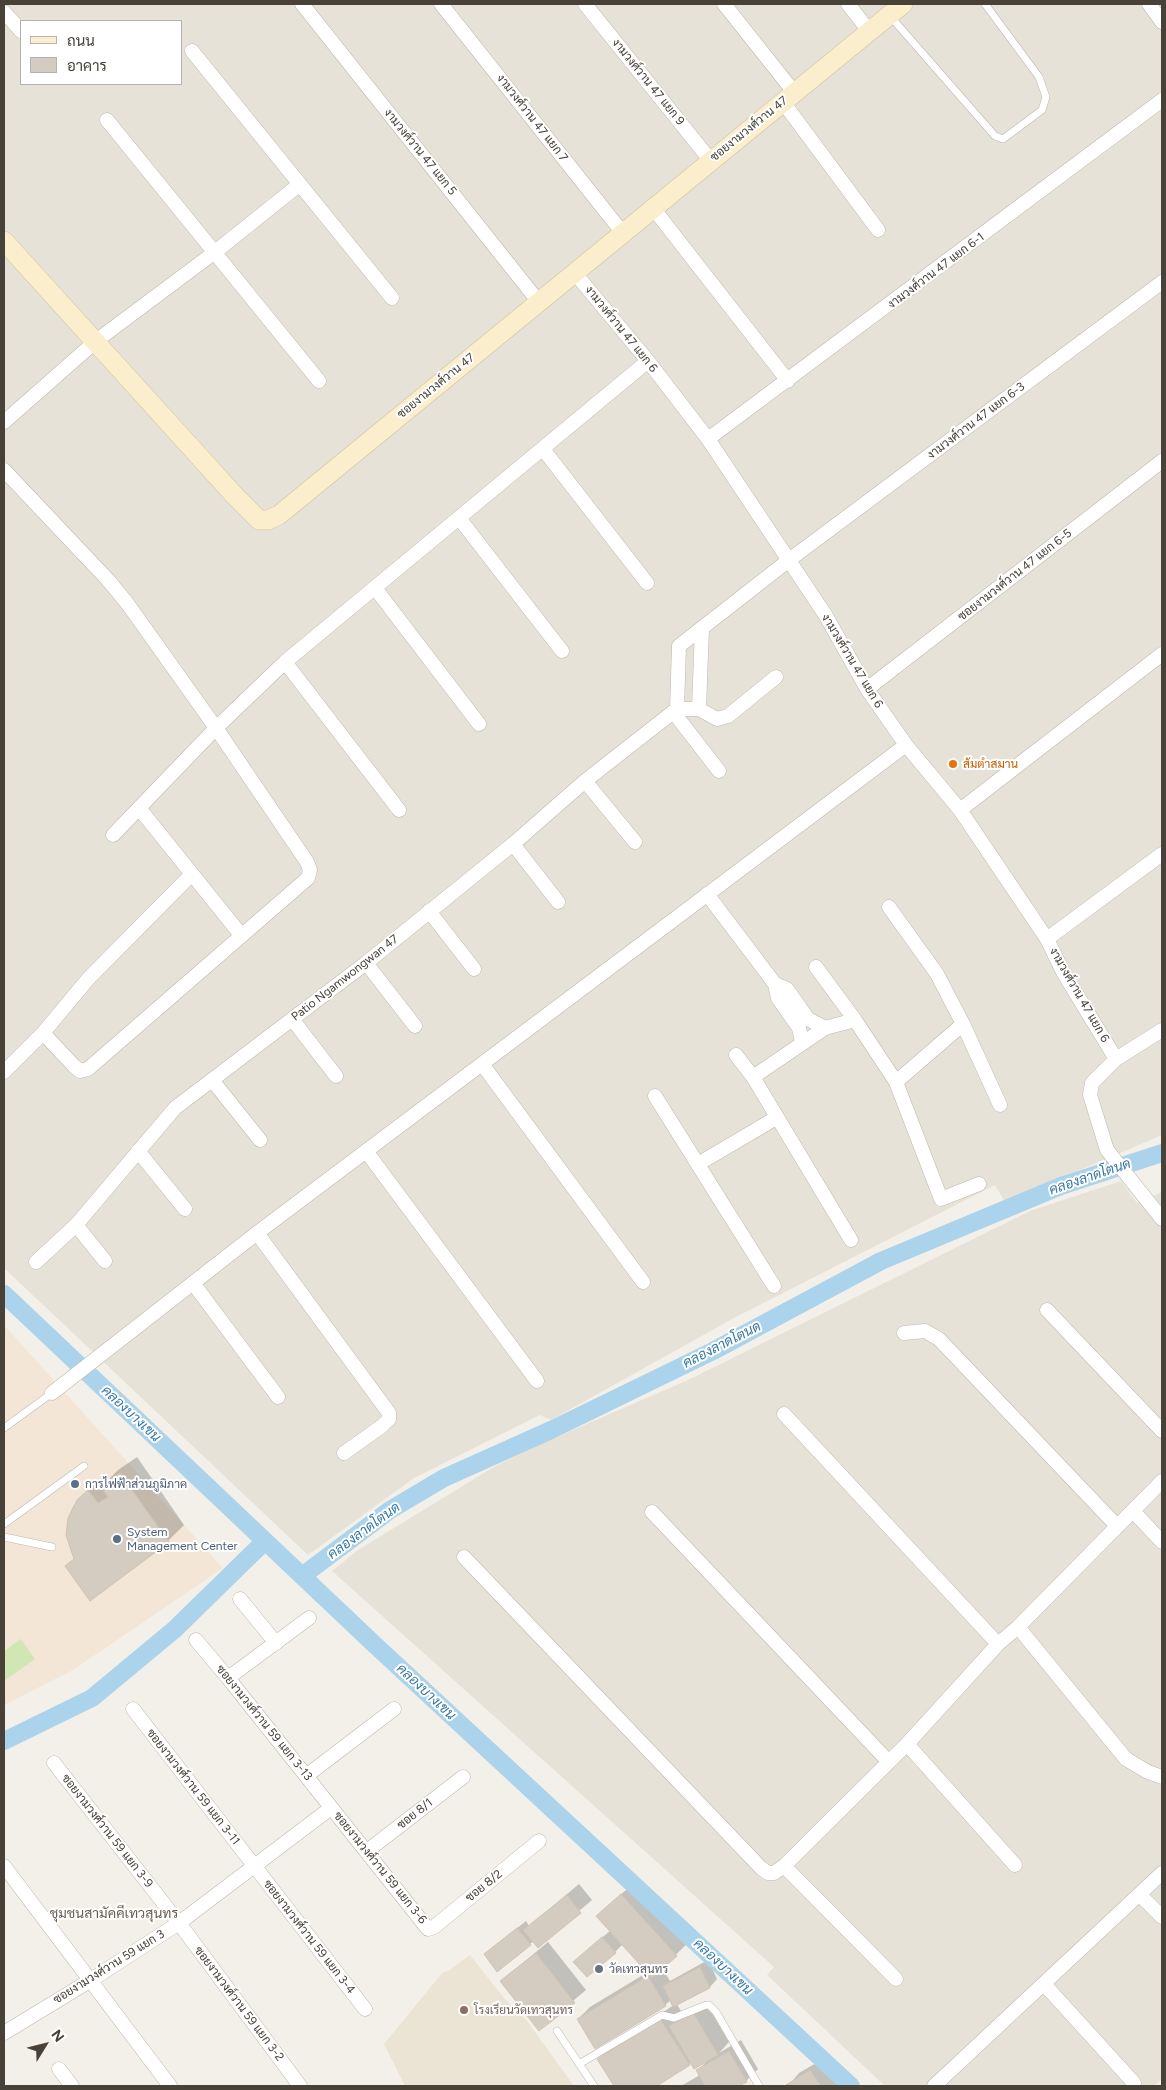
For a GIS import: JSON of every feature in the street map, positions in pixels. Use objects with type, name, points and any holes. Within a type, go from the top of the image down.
[{"type":"street","name":"งามวงศ์วาน 47 แยก 5","points":[[302,4],[538,301]]},
{"type":"street","name":"งามวงศ์วาน 47 แยก 7","points":[[441,4],[622,232]]},
{"type":"street","name":"งามวงศ์วาน 47 แยก 9","points":[[585,4],[711,160]]},
{"type":"street","points":[[724,4],[878,230]]},
{"type":"street","points":[[848,4],[869,31]]},
{"type":"street","points":[[1149,4],[1162,22]]},
{"type":"street","name":"ซอยงามวงศ์วาน 47","points":[[4,241],[234,496],[259,520],[268,520],[278,515],[896,10]]},
{"type":"street","points":[[4,12],[20,30]]},
{"type":"street","points":[[192,51],[392,298]]},
{"type":"street","name":"งามวงศ์วาน 47 แยก 6-1","points":[[708,440],[1162,100]]},
{"type":"street","points":[[107,120],[319,381]]},
{"type":"street","points":[[4,422],[96,342],[215,252],[300,184]]},
{"type":"street","points":[[653,208],[788,381]]},
{"type":"street","name":"งามวงศ์วาน 47 แยก 6","points":[[574,272],[648,361],[708,440],[826,616],[867,689],[906,746],[960,810],[1046,939],[1063,972],[1116,1059]]},
{"type":"street","name":"งามวงศ์วาน 47 แยก 6-3","points":[[676,711],[679,646],[789,560],[1162,282]]},
{"type":"street","points":[[113,835],[216,728],[285,662],[648,361]]},
{"type":"street","points":[[543,449],[647,583]]},
{"type":"street","name":"ซอยงามวงศ์วาน 47 แยก 6-5","points":[[867,689],[1162,461]]},
{"type":"street","points":[[4,470],[121,596],[216,728],[307,862],[310,870],[308,878],[88,1069],[80,1071],[43,1033]]},
{"type":"street","points":[[459,518],[562,651]]},
{"type":"street","points":[[375,588],[479,724]]},
{"type":"street","points":[[699,709],[702,628]]},
{"type":"street","points":[[960,810],[1162,654]]},
{"type":"street","points":[[285,662],[399,810]]},
{"type":"street","points":[[676,711],[699,709],[717,719],[728,716],[776,677]]},
{"type":"street","points":[[676,711],[719,771]]},
{"type":"street","name":"Patio Ngamwongwan 47","points":[[36,1262],[76,1225],[175,1108],[366,963],[513,844],[585,781],[676,711]]},
{"type":"street","points":[[52,1394],[112,1349],[257,1233],[906,746]]},
{"type":"street","points":[[585,781],[635,842]]},
{"type":"street","points":[[139,808],[241,935]]},
{"type":"street","points":[[513,844],[558,902]]},
{"type":"street","points":[[1046,939],[1162,854]]},
{"type":"street","points":[[4,1072],[43,1033],[49,1023],[88,979],[192,874]]},
{"type":"street","points":[[707,894],[775,984],[778,998],[799,1028],[802,1042]]},
{"type":"street","points":[[889,906],[937,974],[963,1024],[1000,1104]]},
{"type":"street","points":[[429,911],[474,968]]},
{"type":"street","points":[[366,963],[415,1026]]},
{"type":"street","points":[[816,967],[855,1020],[896,1082],[941,1199],[980,1184]]},
{"type":"street","points":[[775,984],[787,990],[808,1019],[825,1028]]},
{"type":"street","points":[[292,1019],[336,1076]]},
{"type":"street","points":[[752,1077],[825,1028],[855,1020]]},
{"type":"street","points":[[896,1082],[963,1024]]},
{"type":"street","points":[[1162,1030],[1116,1059],[1092,1083],[1090,1094],[1108,1150],[1162,1219]]},
{"type":"street","points":[[736,1055],[752,1077],[850,1240]]},
{"type":"street","points":[[482,1064],[643,1282]]},
{"type":"street","points":[[212,1080],[260,1140]]},
{"type":"street","points":[[655,1096],[774,1286]]},
{"type":"street","points":[[698,1164],[776,1118]]},
{"type":"street","points":[[138,1151],[185,1209]]},
{"type":"street","points":[[366,1151],[537,1381]]},
{"type":"street","points":[[76,1225],[105,1261]]},
{"type":"street","points":[[257,1233],[390,1413],[389,1418],[382,1426],[344,1454]]},
{"type":"street","points":[[193,1283],[278,1397]]},
{"type":"street","points":[[1047,1310],[1162,1431]]},
{"type":"street","points":[[904,1334],[925,1331],[939,1339],[1117,1526]]},
{"type":"street","points":[[784,1414],[998,1644]]},
{"type":"street","points":[[464,1557],[761,1868],[768,1873],[774,1873],[784,1866],[907,1744],[998,1644],[1018,1627],[1162,1481]]},
{"type":"street","points":[[1133,1511],[1162,1542]]},
{"type":"street","points":[[652,1512],[888,1761]]},
{"type":"street","points":[[240,1599],[276,1643]]},
{"type":"street","points":[[228,1678],[309,1618]]},
{"type":"street","points":[[1018,1627],[1126,1759],[1148,1772],[1162,1777]]},
{"type":"street","name":"ซอยงามวงศ์วาน 59 แยก 3-13","points":[[196,1640],[331,1808]]},
{"type":"street","points":[[306,1776],[394,1709]]},
{"type":"street","name":"ซอยงามวงศ์วาน 59 แยก 3-11","points":[[133,1710],[253,1865]]},
{"type":"street","points":[[907,1744],[1015,1864]]},
{"type":"street","name":"ซอยงามวงศ์วาน 59 แยก 3-9","points":[[54,1763],[179,1922]]},
{"type":"street","name":"ซอย 8/1","points":[[367,1851],[463,1776]]},
{"type":"street","name":"ซอยงามวงศ์วาน 59 แยก 3","points":[[4,2033],[91,1980],[179,1922],[331,1808]]},
{"type":"street","name":"ซอยงามวงศ์วาน 59 แยก 3-6","points":[[331,1808],[428,1929]]},
{"type":"street","name":"ซอย 8/2","points":[[428,1929],[434,1927],[539,1841]]},
{"type":"street","name":"ซอยงามวงศ์วาน 59 แยก 3-4","points":[[253,1865],[365,2009]]},
{"type":"street","points":[[4,1866],[170,2086]]},
{"type":"street","points":[[784,1866],[896,1979]]},
{"type":"street","points":[[934,2086],[1162,1873]]},
{"type":"street","points":[[1140,1895],[1162,1917]]},
{"type":"street","name":"ซอยงามวงศ์วาน 59 แยก 3-2","points":[[179,1922],[300,2086]]},
{"type":"street","points":[[1044,1984],[1134,2083]]},
{"type":"street","points":[[59,2069],[72,2086]]},
{"type":"lane","points":[[896,10],[995,136],[1003,138],[1042,110],[1046,97],[1039,77],[985,4]]},
{"type":"lane","points":[[4,1428],[52,1394]]},
{"type":"lane","points":[[4,1524],[84,1466]]},
{"type":"lane","points":[[4,1538],[52,1547]]},
{"type":"lane","points":[[579,2064],[662,2015],[674,2018],[710,2005],[716,2012],[759,2086]]},
{"type":"lane","points":[[558,2032],[594,2086]]},
{"type":"shaded area","points":[[4,4],[1162,4],[1162,1135],[1005,1202],[995,1185],[734,1318],[551,1420],[540,1415],[414,1478],[308,1555],[4,1268]]},
{"type":"shaded area","points":[[1121,1181],[1137,1203],[1162,1192],[1162,2079],[1154,2086],[885,2086],[767,1975],[774,1967],[332,1571],[358,1550],[492,1468],[536,1446],[688,1380],[1030,1211]]},
{"type":"shaded area","name":"การไฟฟ้าส่วนภูมิภาค","points":[[4,1325],[223,1568],[73,1670],[4,1705]]},
{"type":"shaded area","name":"โรงเรียนวัดเทวสุนทร","points":[[470,1955],[504,1998],[527,2021],[574,2086],[405,2086],[384,2044],[443,1972],[448,1971]]},
{"type":"green space","points":[[21,1639],[35,1659],[4,1681],[4,1651]]},
{"type":"building","name":"System Management Center","points":[[120,1473],[169,1542],[90,1601],[65,1566],[74,1559],[66,1535],[68,1518],[77,1500],[88,1490],[98,1503],[108,1497],[100,1486]]},
{"type":"building","points":[[621,1894],[677,1956],[652,1978],[596,1916]]},
{"type":"building","points":[[567,1895],[581,1913],[538,1948],[523,1930]]},
{"type":"building","points":[[517,1928],[531,1945],[497,1972],[484,1954]]},
{"type":"building","points":[[602,1937],[616,1953],[587,1977],[573,1962]]},
{"type":"building","points":[[536,1953],[575,2003],[539,2031],[500,1981]]},
{"type":"building","points":[[700,1967],[710,1988],[673,2007],[663,1986]]},
{"type":"building","points":[[648,1976],[666,2006],[595,2049],[577,2019]]},
{"type":"building","points":[[693,2012],[718,2055],[694,2069],[669,2026]]},
{"type":"building","points":[[660,2019],[690,2065],[657,2086],[614,2086],[597,2059]]},
{"type":"building","points":[[729,2051],[747,2082],[739,2086],[705,2086],[696,2070]]},
{"type":"building","points":[[810,2070],[821,2086],[786,2086],[786,2085]]},
{"type":"waterway","name":"คลองลาดโตนด","points":[[302,1576],[390,1510],[444,1478],[551,1430],[713,1351],[881,1261],[1061,1186],[1162,1153]]},
{"type":"waterway","name":"คลองบางเขน","points":[[4,1294],[375,1645],[851,2086]]},
{"type":"waterway","points":[[4,1741],[92,1698],[175,1629],[265,1541]]},
{"type":"place","name":"ส้มตำสมาน","points":[[953,764]]},
{"type":"place","name":"การไฟฟ้าส่วนภูมิภาค","points":[[75,1484]]},
{"type":"place","name":"System Management Center","points":[[117,1539]]},
{"type":"place","name":"วัดเทวสุนทร","points":[[599,1969]]},
{"type":"place","name":"โรงเรียนวัดเทวสุนทร","points":[[464,2010]]},
{"type":"district","name":"ชุมชนสามัคคีเทวสุนทร","points":[[114,1914]]}]
